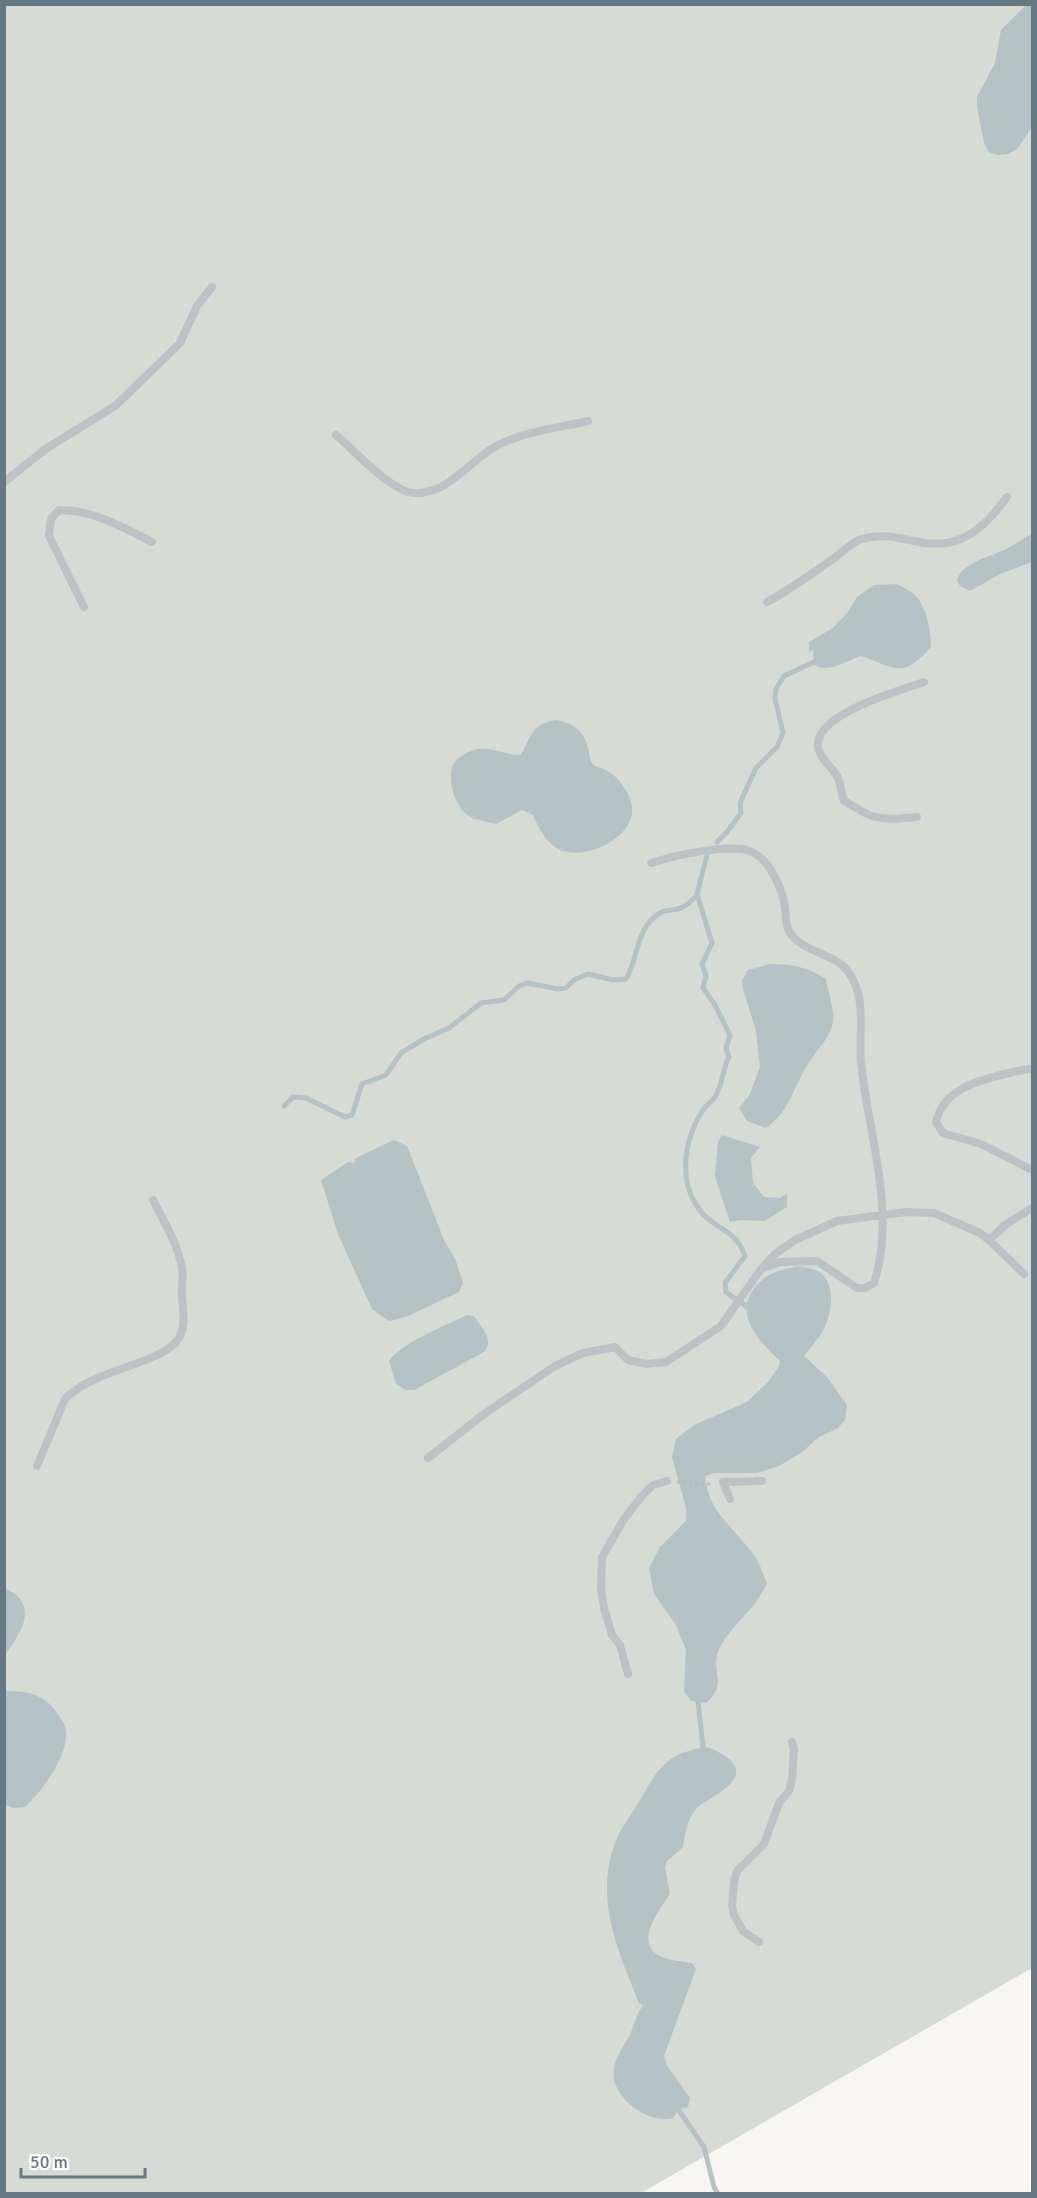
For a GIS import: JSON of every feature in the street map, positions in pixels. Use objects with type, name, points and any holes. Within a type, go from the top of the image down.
[{"type":"lane","points":[[4,482],[47,448],[115,406],[180,343],[197,306],[212,286]]},
{"type":"lane","points":[[336,435],[391,482],[407,491],[419,494],[440,487],[491,449],[505,442],[588,421]]},
{"type":"lane","points":[[767,602],[785,593],[858,541],[881,535],[934,545],[958,540],[978,530],[993,516],[1007,497]]},
{"type":"lane","points":[[84,607],[49,536],[51,519],[59,510],[92,515],[113,522],[152,542]]},
{"type":"lane","points":[[917,817],[892,819],[876,817],[844,801],[838,777],[820,755],[818,745],[819,735],[848,710],[924,682]]},
{"type":"lane","points":[[651,863],[704,851],[726,849],[749,851],[766,863],[784,904],[787,926],[791,935],[801,943],[836,961],[846,970],[860,999],[861,1062],[883,1217],[880,1264],[874,1282],[858,1288],[817,1261],[780,1262],[761,1269]]},
{"type":"lane","points":[[1032,1069],[978,1081],[961,1089],[949,1098],[938,1112],[936,1122],[943,1133],[981,1144],[1032,1170]]},
{"type":"lane","points":[[37,1466],[65,1399],[72,1392],[110,1372],[157,1356],[176,1343],[182,1335],[184,1327],[182,1270],[176,1249],[153,1200]]},
{"type":"lane","points":[[989,1240],[1005,1225],[1032,1208]]},
{"type":"lane","points":[[428,1458],[484,1414],[555,1366],[583,1353],[615,1347],[628,1360],[646,1364],[666,1362],[721,1326],[761,1269],[775,1254],[795,1240],[837,1221],[883,1217],[906,1212],[934,1213],[980,1233],[1024,1274]]},
{"type":"lane","points":[[628,1674],[620,1645],[612,1635],[604,1608],[600,1581],[602,1557],[624,1519],[642,1496],[653,1485],[667,1481]]},
{"type":"lane","points":[[730,1499],[723,1482],[762,1481]]},
{"type":"lane","points":[[759,1942],[743,1930],[734,1915],[732,1906],[734,1881],[737,1871],[764,1844],[779,1803],[789,1791],[794,1749],[792,1742]]},
{"type":"path","points":[[667,1481],[717,1485]]},
{"type":"shaded area","points":[[1027,4],[1032,5],[1032,127],[1017,149],[1008,154],[997,155],[989,152],[984,143],[977,97],[995,63],[1001,30]]},
{"type":"shaded area","points":[[5,5],[1032,5],[1032,1968],[641,2193],[5,2193]]},
{"type":"shaded area","points":[[1032,534],[1032,562],[1000,574],[970,591],[960,586],[957,580],[964,569]]},
{"type":"shaded area","points":[[897,584],[914,594],[925,612],[931,647],[921,657],[905,668],[891,667],[861,656],[831,667],[824,668],[814,664],[813,649],[809,653],[809,642],[833,628],[847,613],[857,597],[874,585]]},
{"type":"shaded area","points":[[555,720],[572,725],[580,732],[586,741],[592,763],[615,776],[631,801],[631,817],[626,828],[607,844],[596,849],[571,853],[561,850],[551,844],[533,815],[522,810],[496,824],[469,816],[456,800],[451,771],[460,756],[478,749],[521,755],[533,732],[541,725]]},
{"type":"shaded area","points":[[770,964],[799,967],[826,979],[833,1021],[828,1036],[807,1066],[786,1107],[766,1128],[747,1121],[739,1108],[749,1096],[760,1067],[756,1031],[742,981],[748,970]]},
{"type":"shaded area","points":[[722,1135],[760,1147],[751,1158],[753,1183],[764,1197],[780,1198],[787,1194],[787,1207],[765,1221],[730,1222],[715,1176],[718,1142]]},
{"type":"shaded area","points":[[394,1140],[407,1146],[444,1240],[456,1261],[463,1283],[459,1292],[406,1317],[389,1321],[372,1309],[338,1234],[321,1180],[348,1162],[354,1163],[356,1158]]},
{"type":"shaded area","points":[[797,1266],[818,1271],[830,1287],[830,1309],[824,1329],[804,1356],[827,1377],[847,1405],[845,1420],[838,1428],[819,1437],[802,1452],[779,1466],[757,1473],[714,1473],[705,1476],[711,1501],[755,1557],[767,1583],[757,1601],[720,1647],[716,1663],[717,1689],[713,1696],[706,1703],[691,1701],[684,1691],[686,1650],[676,1625],[654,1594],[649,1568],[660,1547],[686,1521],[686,1508],[672,1457],[676,1439],[694,1425],[747,1402],[769,1381],[780,1361],[754,1331],[747,1310],[748,1299],[766,1277]]},
{"type":"shaded area","points":[[467,1315],[474,1316],[488,1338],[484,1352],[414,1390],[406,1390],[396,1384],[389,1361],[396,1353],[415,1340]]},
{"type":"shaded area","points":[[5,1588],[19,1597],[25,1613],[22,1628],[5,1655]]},
{"type":"shaded area","points":[[5,1691],[26,1693],[44,1700],[55,1710],[65,1726],[66,1736],[60,1759],[40,1791],[25,1807],[13,1808],[5,1805]]},
{"type":"shaded area","points":[[703,1747],[710,1748],[728,1758],[735,1766],[736,1774],[727,1787],[697,1808],[689,1821],[683,1847],[667,1861],[665,1868],[670,1894],[657,1913],[648,1936],[652,1950],[660,1956],[692,1963],[696,1969],[664,2056],[667,2066],[690,2098],[688,2107],[678,2109],[673,2118],[655,2118],[629,2104],[614,2080],[617,2057],[643,2006],[639,2003],[623,1962],[610,1921],[607,1879],[618,1836],[657,1773],[676,1756]]},
{"type":"waterway","points":[[717,842],[741,813],[740,803],[756,768],[777,747],[783,733],[775,699],[776,689],[784,676],[814,662]]},
{"type":"waterway","points":[[707,855],[697,894],[712,943],[702,964],[706,976],[703,988],[715,1005],[730,1035],[726,1048],[729,1057],[718,1092],[703,1110],[691,1135],[687,1149],[686,1177],[689,1190],[703,1214],[732,1236],[745,1256],[725,1283],[726,1292],[734,1298]]},
{"type":"waterway","points":[[284,1106],[293,1097],[306,1098],[345,1117],[352,1115],[362,1084],[386,1075],[401,1053],[449,1028],[481,1003],[504,1000],[519,986],[527,983],[558,989],[566,988],[574,980],[588,974],[613,980],[626,979],[642,935],[652,919],[662,912],[685,906],[697,895]]},
{"type":"waterway","points":[[742,1303],[747,1307]]},
{"type":"waterway","points":[[698,1701],[703,1747]]},
{"type":"waterway","points":[[678,2109],[704,2147],[714,2187],[718,2194]]}]
